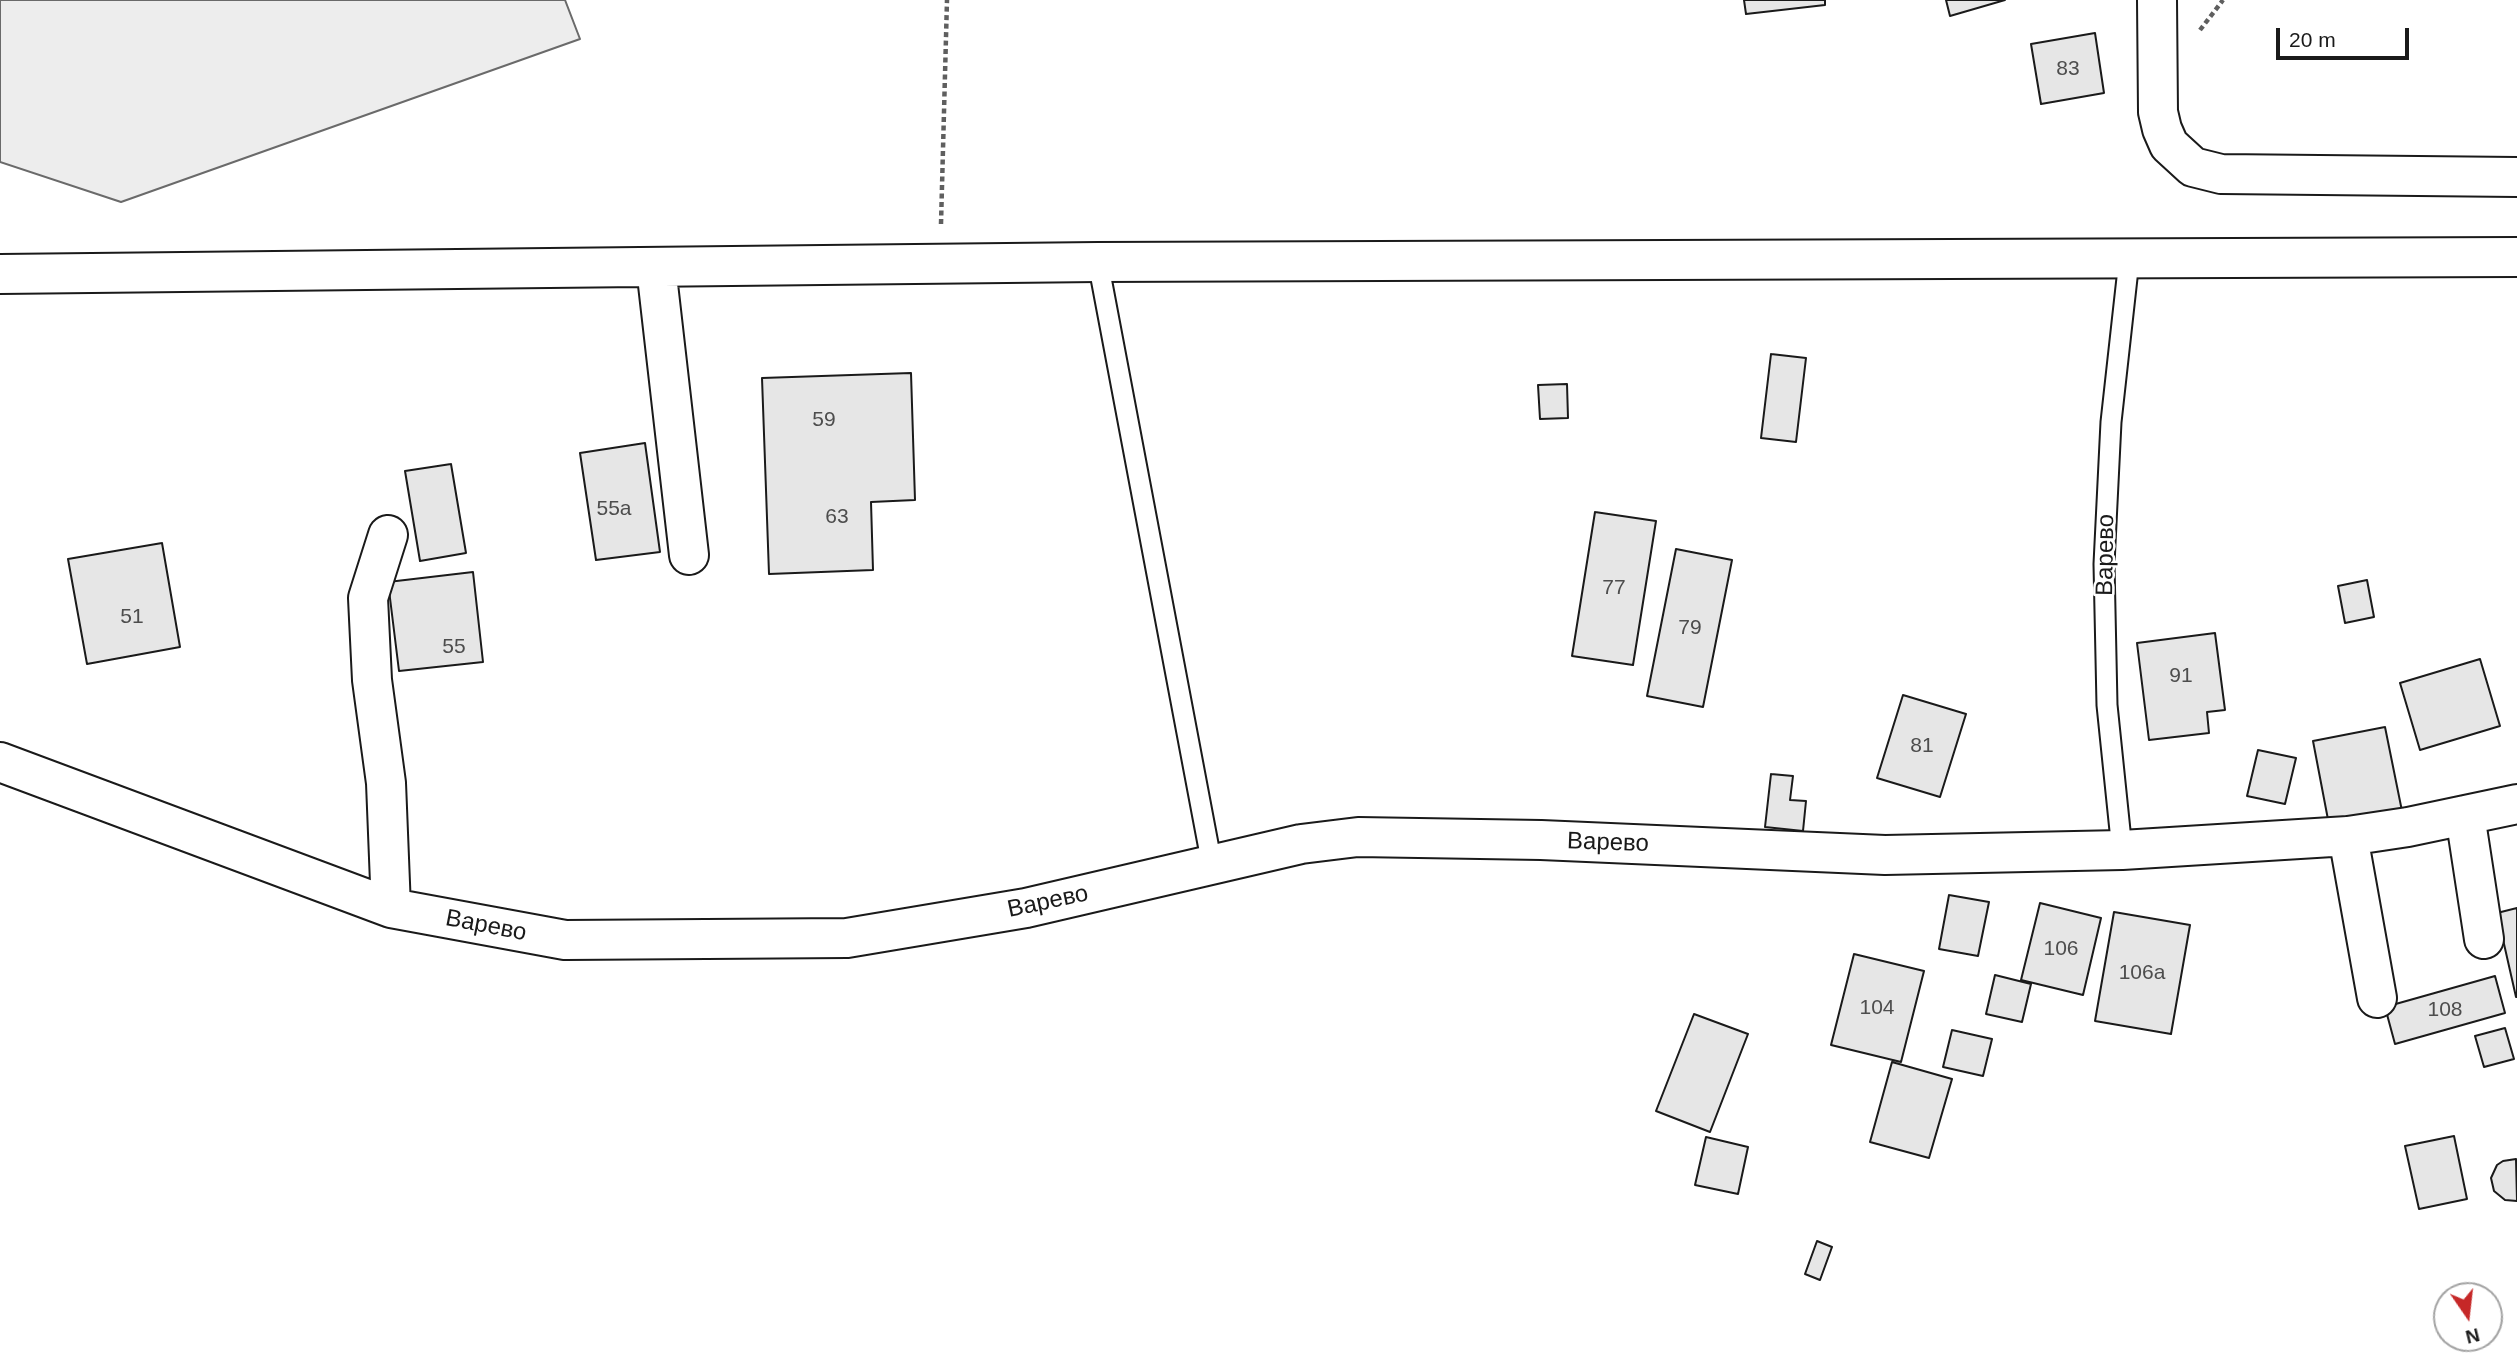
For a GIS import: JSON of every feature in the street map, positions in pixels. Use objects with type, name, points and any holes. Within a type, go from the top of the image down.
[{"type":"street","points":[[2157,0],[2158,112],[2169,145],[2193,167],[2221,174],[2517,177]]},
{"type":"street","points":[[0,274],[940,263],[2517,257]]},
{"type":"street","points":[[656,267],[688,555]]},
{"type":"street","points":[[388,535],[368,598],[372,680],[386,783],[391,908]]},
{"type":"street","name":"Варево","points":[[0,762],[391,908],[565,940],[847,938],[1026,908],[1301,844],[1358,837],[1541,840],[1885,855],[2122,850],[2348,836],[2408,827],[2517,804]]},
{"type":"street","points":[[2465,815],[2484,939]]},
{"type":"street","points":[[2348,836],[2377,998]]},
{"type":"lane","name":"Варево","points":[[2122,850],[2107,705],[2104,564],[2111,422],[2129,260]]},
{"type":"lane","points":[[1098,262],[1212,865]]},
{"type":"path","points":[[940,263],[947,0]]},
{"type":"shaded area","points":[[0,0],[565,0],[580,39],[121,202],[0,162]]},
{"type":"building","points":[[1744,0],[1825,0],[1825,5],[1746,14]]},
{"type":"building","points":[[1946,0],[2005,0],[1950,16]]},
{"type":"building","points":[[2095,33],[2104,93],[2041,104],[2031,44]]},
{"type":"building","points":[[1771,354],[1806,358],[1796,442],[1761,438]]},
{"type":"building","points":[[911,373],[915,500],[871,502],[873,570],[769,574],[762,378]]},
{"type":"building","points":[[1567,384],[1568,418],[1540,419],[1538,385]]},
{"type":"building","points":[[645,443],[660,552],[596,560],[580,453]]},
{"type":"building","points":[[451,464],[466,553],[420,561],[405,471]]},
{"type":"building","points":[[1595,512],[1656,521],[1633,665],[1572,656]]},
{"type":"building","points":[[162,543],[180,647],[87,664],[68,559]]},
{"type":"building","points":[[1676,549],[1732,560],[1703,707],[1647,696]]},
{"type":"building","points":[[473,572],[483,662],[399,671],[388,582]]},
{"type":"building","points":[[2367,580],[2374,617],[2345,623],[2338,586]]},
{"type":"building","points":[[2215,633],[2225,710],[2207,712],[2209,733],[2149,740],[2137,643]]},
{"type":"building","points":[[2480,659],[2500,726],[2420,750],[2400,683]]},
{"type":"building","points":[[1903,695],[1966,714],[1940,797],[1877,778]]},
{"type":"building","points":[[2385,727],[2403,816],[2330,830],[2313,741]]},
{"type":"building","points":[[2258,750],[2296,758],[2285,804],[2247,796]]},
{"type":"building","points":[[1771,774],[1793,776],[1790,800],[1806,801],[1803,831],[1765,827]]},
{"type":"building","points":[[1949,895],[1989,902],[1978,956],[1939,949]]},
{"type":"building","points":[[2040,903],[2101,918],[2083,995],[2021,980]]},
{"type":"building","points":[[2517,908],[2517,997],[2516,997],[2497,913]]},
{"type":"building","points":[[2114,912],[2190,925],[2171,1034],[2095,1021]]},
{"type":"building","points":[[1854,954],[1924,971],[1901,1062],[1831,1045]]},
{"type":"building","points":[[1995,975],[2031,984],[2022,1022],[1986,1014]]},
{"type":"building","points":[[2495,976],[2505,1013],[2395,1044],[2385,1007]]},
{"type":"building","points":[[1694,1014],[1748,1034],[1710,1132],[1656,1111]]},
{"type":"building","points":[[2505,1028],[2514,1059],[2484,1067],[2475,1036]]},
{"type":"building","points":[[1952,1030],[1992,1039],[1983,1076],[1943,1067]]},
{"type":"building","points":[[1892,1062],[1952,1079],[1929,1158],[1870,1142]]},
{"type":"building","points":[[2454,1136],[2467,1199],[2419,1209],[2405,1146]]},
{"type":"building","points":[[1706,1137],[1748,1147],[1738,1194],[1695,1185]]},
{"type":"building","points":[[2516,1159],[2517,1201],[2505,1200],[2494,1191],[2491,1178],[2497,1165]]},
{"type":"building","points":[[1817,1241],[1832,1247],[1820,1280],[1805,1274]]}]
